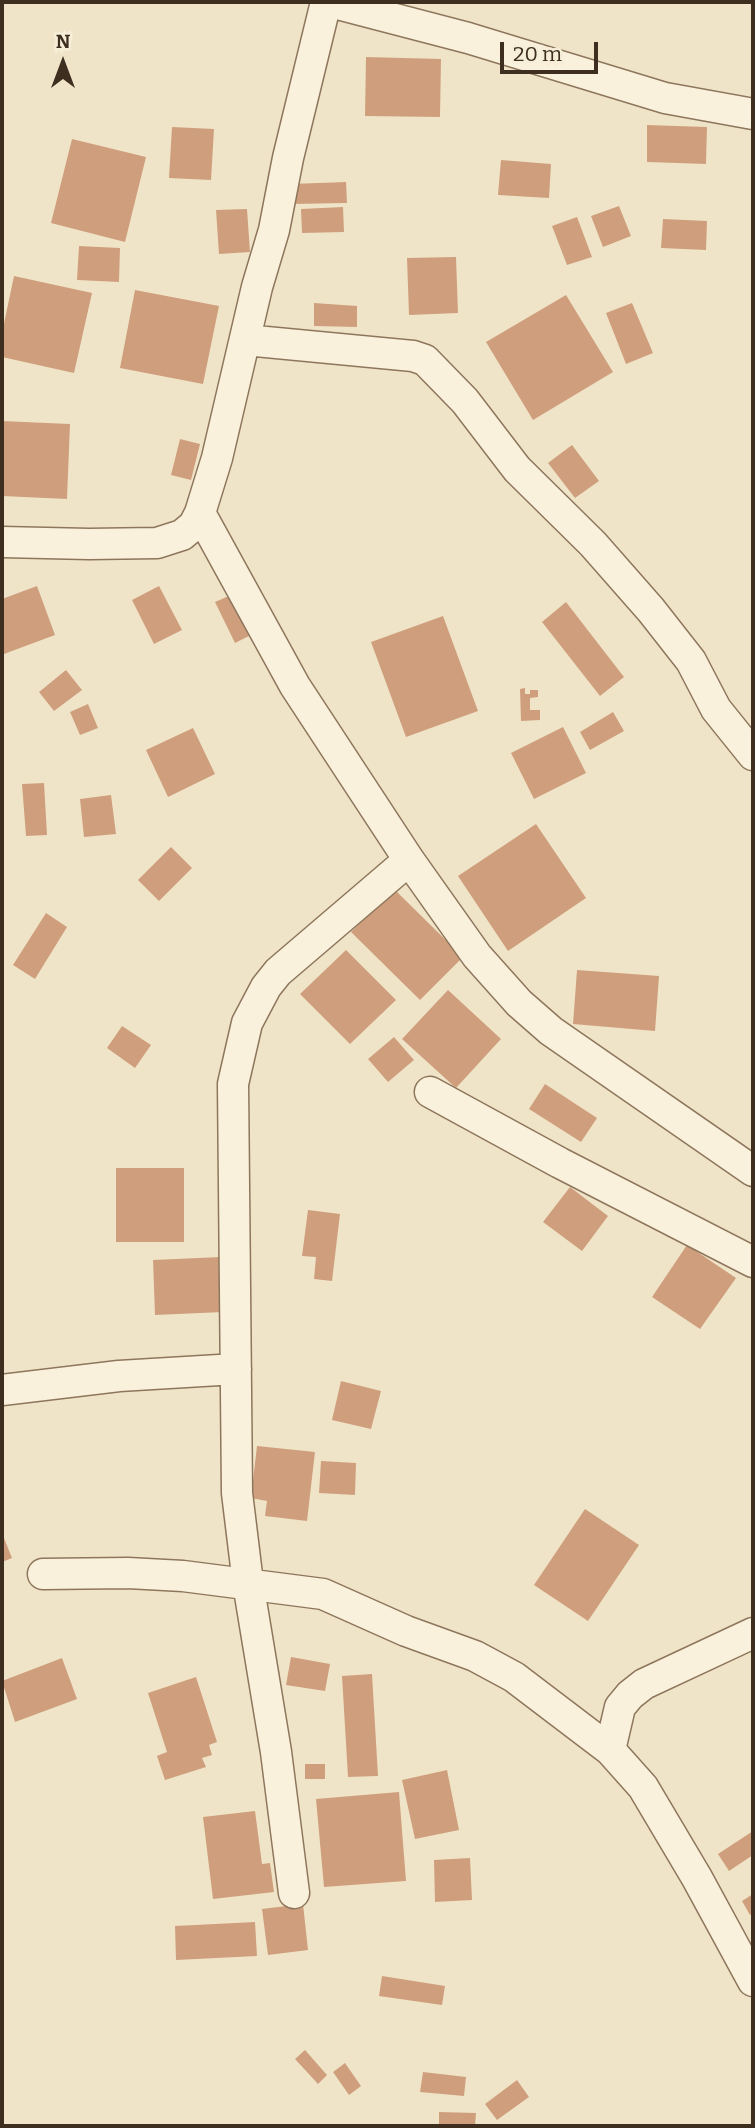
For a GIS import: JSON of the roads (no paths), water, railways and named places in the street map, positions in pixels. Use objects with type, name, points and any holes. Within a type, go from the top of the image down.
[{"type":"street","points":[[2,542],[157,543],[189,530],[200,513],[217,458],[328,2],[468,38],[665,98],[753,114]]},
{"type":"street","points":[[245,340],[413,356],[425,360],[465,401],[517,469],[593,544],[651,610],[691,661],[716,709],[753,755]]},
{"type":"street","points":[[200,513],[295,686],[409,860],[477,956],[519,1003],[551,1031],[753,1171]]},
{"type":"street","points":[[294,1893],[237,1493],[232,1102],[237,1063],[247,1023],[267,987],[278,972],[409,860]]},
{"type":"street","points":[[430,1091],[560,1163],[753,1262]]},
{"type":"street","points":[[2,1390],[118,1376],[236,1370]]},
{"type":"street","points":[[43,1574],[128,1573],[248,1583],[323,1594],[406,1631],[475,1656],[514,1677],[610,1750],[643,1787],[753,1981]]},
{"type":"street","points":[[610,1750],[620,1707],[630,1695],[644,1684],[753,1633]]}]
